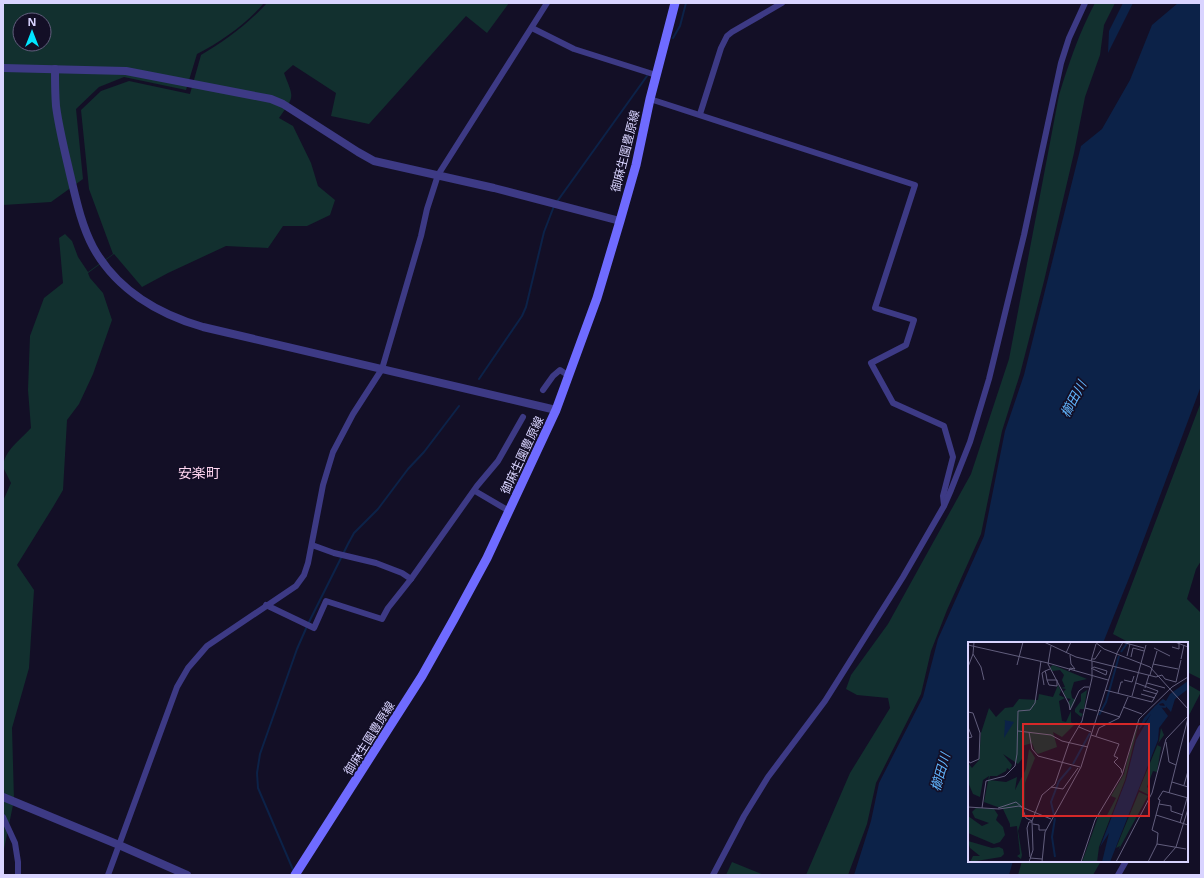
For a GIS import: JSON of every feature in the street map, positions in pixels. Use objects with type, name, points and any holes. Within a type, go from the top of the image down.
[{"type":"main road","name":"御麻生園豊原線","points":[[296,873],[422,676],[487,558],[556,410],[597,298],[620,221],[636,164],[650,99],[675,3]]},
{"type":"street","points":[[108,875],[177,687],[195,658],[207,646],[296,586],[306,571],[323,485],[333,452],[353,414],[382,369],[421,236],[427,208],[438,175],[547,3]]},
{"type":"street","points":[[700,114],[721,48],[727,36],[782,3]]},
{"type":"street","points":[[713,875],[744,816],[768,777],[825,702],[903,577],[944,506],[970,442],[989,379],[1024,234],[1061,62],[1069,38],[1085,3]]},
{"type":"street","points":[[532,28],[574,49],[656,75]]},
{"type":"street","points":[[3,68],[126,71],[198,84],[277,101],[374,161],[391,166],[438,175],[620,221]]},
{"type":"street","points":[[55,70],[58,120],[81,217],[93,246],[103,262],[118,280],[144,301],[170,316],[223,332],[556,410]]},
{"type":"street","points":[[650,99],[916,185],[875,308],[914,320],[906,345],[870,363],[893,403],[944,426],[953,457],[942,496],[944,506]]},
{"type":"street","points":[[543,390],[553,376],[560,370],[569,376]]},
{"type":"street","points":[[266,606],[314,628],[326,601],[382,619],[388,608],[498,461],[523,417]]},
{"type":"street","points":[[475,491],[509,511]]},
{"type":"street","points":[[312,545],[334,553],[376,563],[402,573],[411,579]]},
{"type":"street","points":[[1188,751],[1201,728]]},
{"type":"street","points":[[3,797],[187,875]]},
{"type":"street","points":[[3,817],[15,843],[18,862],[18,875]]},
{"type":"street","points":[[1118,875],[1125,862]]},
{"type":"green space","points":[[3,3],[264,3],[233,32],[197,54],[186,90],[124,77],[99,87],[76,109],[83,179],[51,202],[3,205]]},
{"type":"green space","points":[[267,3],[509,3],[487,33],[466,16],[369,124],[331,116],[336,93],[293,65],[284,73],[290,88],[291,97],[288,105],[279,118],[293,126],[311,163],[318,186],[335,200],[330,215],[307,226],[283,226],[268,248],[226,246],[142,287],[114,254],[88,273],[90,278],[103,293],[112,320],[93,374],[79,404],[67,420],[63,490],[17,565],[34,590],[29,668],[12,728],[14,800],[3,854],[3,501],[11,483],[3,467],[4,461],[13,446],[31,428],[28,390],[30,336],[44,298],[63,283],[59,238],[65,234],[72,241],[78,257],[88,272],[113,254],[89,189],[81,110],[101,91],[129,81],[190,94],[201,55],[236,32]]},
{"type":"green space","points":[[1095,3],[1115,3],[1104,25],[1100,55],[1085,97],[1074,153],[1044,281],[1020,374],[1002,431],[981,534],[947,610],[931,651],[921,694],[876,783],[867,824],[848,875],[806,875],[850,773],[890,708],[888,698],[857,695],[846,689],[851,675],[888,624],[971,474],[1009,359],[1059,95],[1075,48]]},
{"type":"green space","points":[[1201,402],[1201,561],[1196,569],[1187,599],[1201,613],[1201,679],[1188,672],[1188,642],[1128,642],[1113,634]]},
{"type":"green space","points":[[1188,685],[1201,692],[1188,717]]},
{"type":"green space","points":[[732,862],[764,875],[726,875]]},
{"type":"green space","points":[[1022,862],[1100,862],[1093,875],[1018,875]]},
{"type":"water","points":[[1123,3],[1133,3],[1108,53],[1109,31]]},
{"type":"water","name":"櫛田川","points":[[1178,3],[1201,3],[1201,386],[1133,568],[1103,642],[968,642],[968,862],[1013,862],[1009,875],[854,875],[871,821],[879,783],[923,697],[938,639],[984,536],[1005,431],[1024,375],[1081,146],[1102,129],[1130,80],[1152,25]]},
{"type":"waterway","points":[[673,38],[680,26],[686,3]]},
{"type":"waterway","points":[[556,203],[647,76]]},
{"type":"waterway","points":[[479,379],[522,316],[526,307],[544,232],[554,206]]},
{"type":"waterway","points":[[294,872],[258,788],[257,773],[260,754],[297,649],[354,533],[378,509],[459,406]]},
{"type":"district","name":"安楽町","points":[[199,472]]}]
